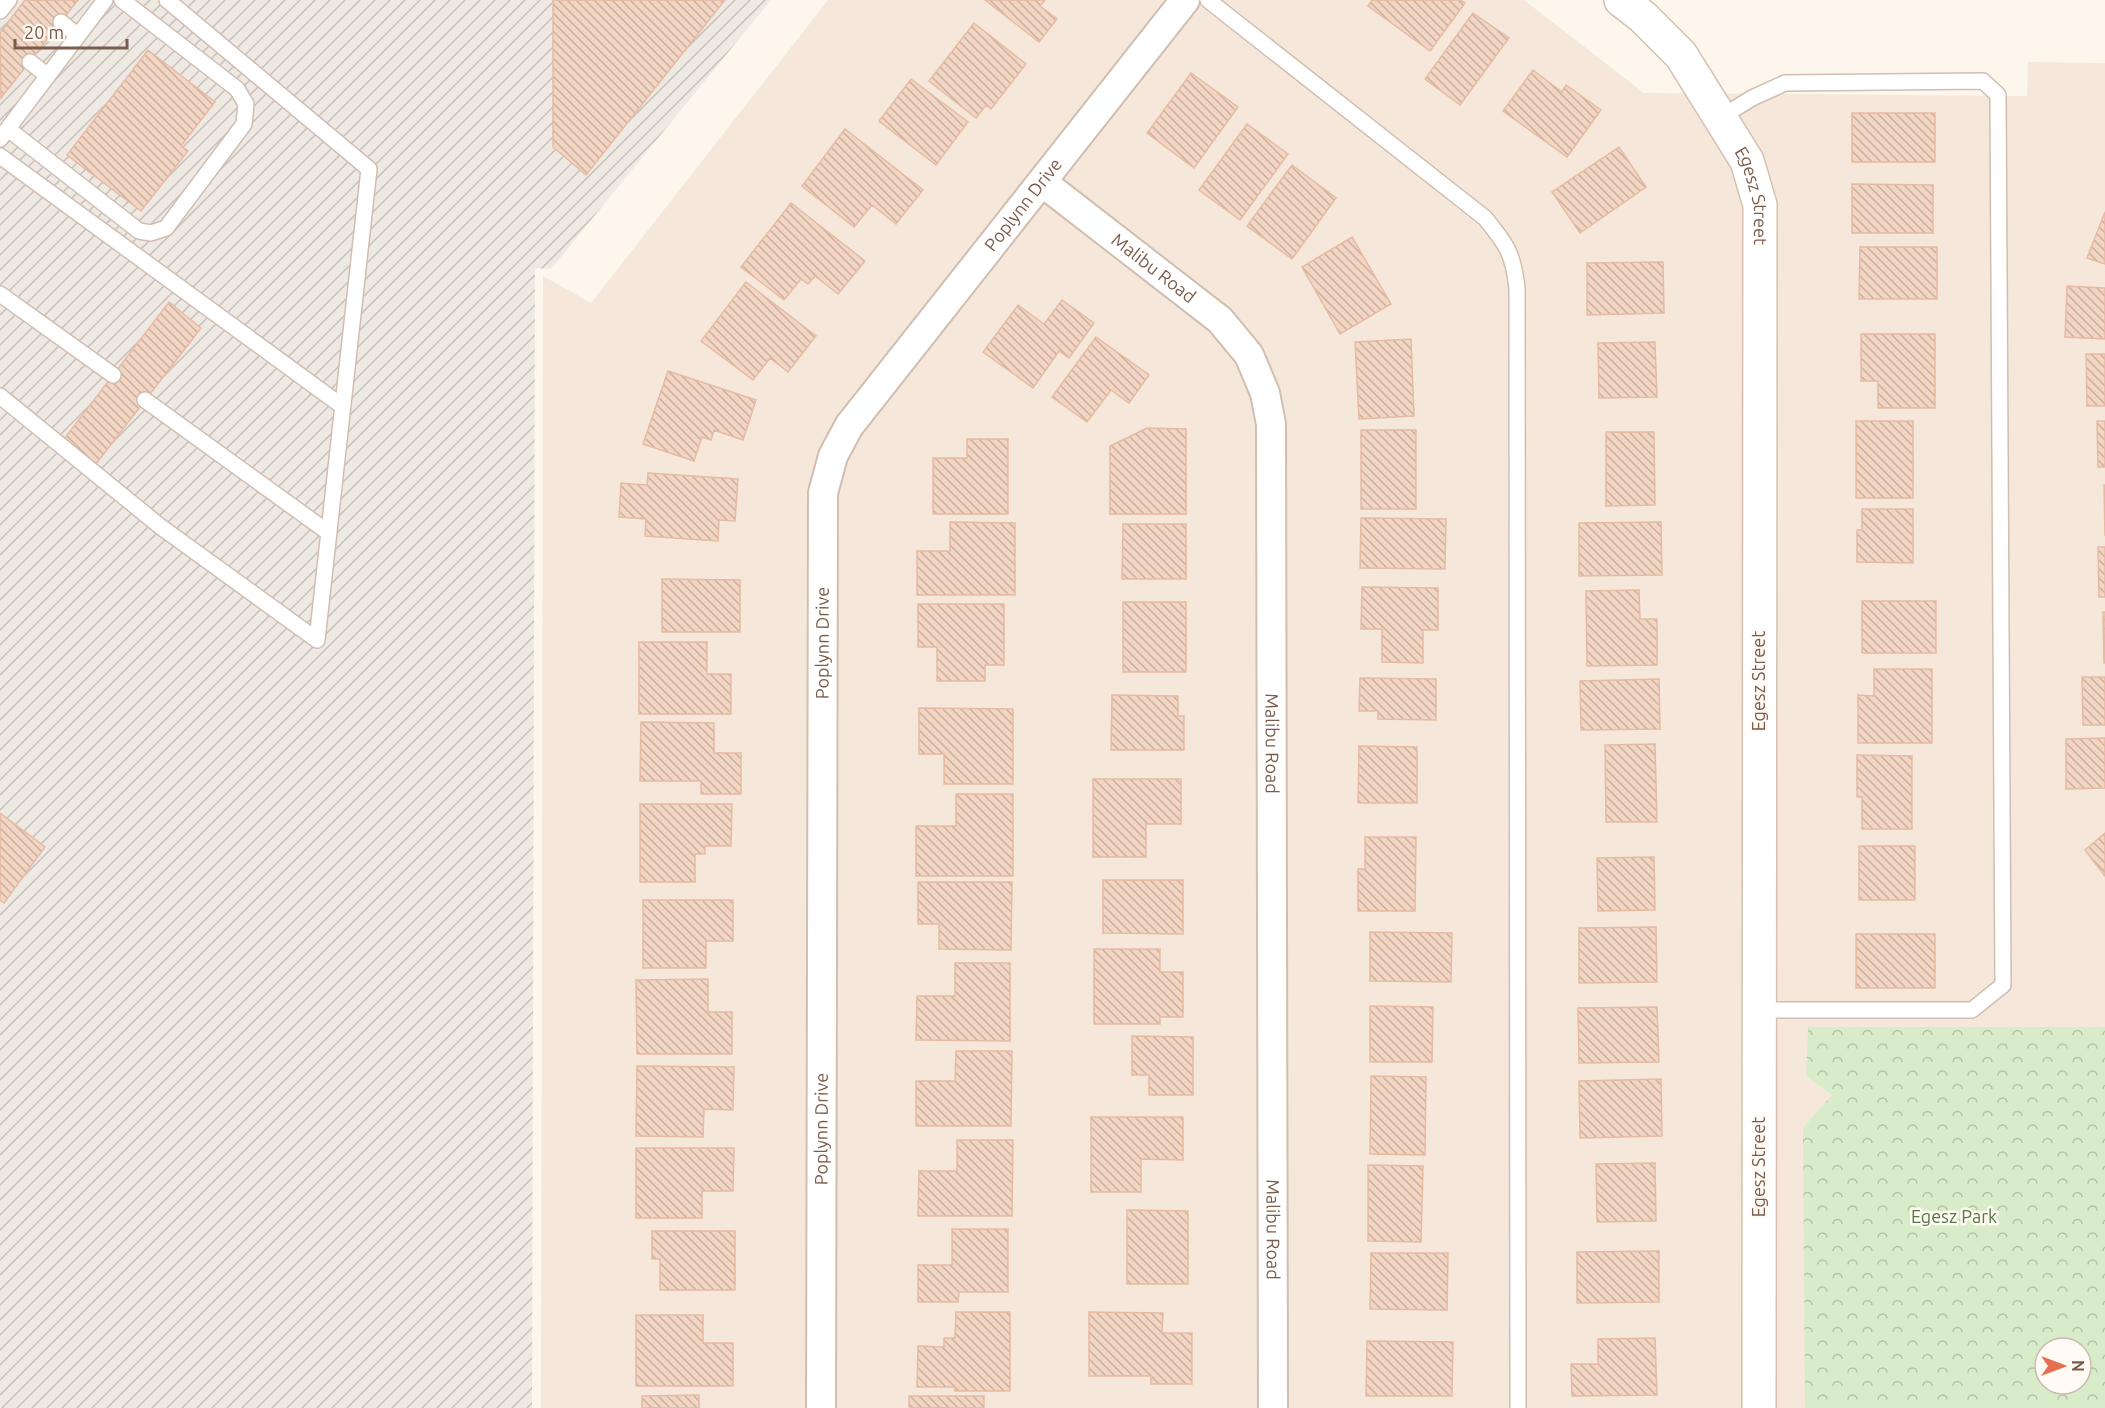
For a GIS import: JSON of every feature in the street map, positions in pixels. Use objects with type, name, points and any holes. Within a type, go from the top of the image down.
[{"type":"street","name":"Poplynn Drive","points":[[820,1408],[823,493],[833,456],[849,426],[1185,0]]},
{"type":"street","name":"Egesz Street","points":[[1621,0],[1643,17],[1681,56],[1747,161],[1760,205],[1760,1408]]},
{"type":"street","name":"Malibu Road","points":[[1042,182],[1220,320],[1249,355],[1265,393],[1271,424],[1273,1408]]},
{"type":"lane","points":[[0,11],[9,0]]},
{"type":"lane","points":[[105,0],[4,134],[138,231],[151,233],[166,228],[244,124],[246,104],[237,89],[122,0]]},
{"type":"lane","points":[[0,396],[161,527],[317,640],[369,169],[166,0]]},
{"type":"lane","points":[[1208,0],[1485,218],[1501,238],[1514,261],[1517,288],[1518,1408]]},
{"type":"lane","points":[[61,22],[78,36]]},
{"type":"lane","points":[[30,62],[48,76]]},
{"type":"lane","points":[[1720,118],[1785,83],[1983,81],[1998,95],[2003,985],[1972,1010],[1759,1010]]},
{"type":"lane","points":[[0,156],[342,406]]},
{"type":"lane","points":[[0,294],[113,375]]},
{"type":"lane","points":[[146,400],[329,533]]},
{"type":"shaded area","points":[[0,0],[771,0],[551,269],[535,268],[532,1408],[0,1408]]},
{"type":"shaded area","points":[[828,0],[1524,0],[1644,93],[2027,96],[2028,62],[2105,63],[2105,1408],[541,1408],[543,276],[591,303]]},
{"type":"green space","name":"Egesz Park","points":[[1808,1027],[2105,1027],[2105,1408],[1805,1408],[1803,1128],[1832,1095],[1806,1076]]},
{"type":"building","points":[[25,0],[78,0],[1,98],[0,33]]},
{"type":"building","points":[[553,0],[725,0],[586,175],[553,147]]},
{"type":"building","points":[[985,0],[1045,0],[1040,6],[1057,19],[1039,42]]},
{"type":"building","points":[[1372,0],[1460,0],[1465,3],[1430,51],[1368,6]]},
{"type":"building","points":[[1473,13],[1509,38],[1460,105],[1425,79]]},
{"type":"building","points":[[974,23],[1026,64],[991,109],[986,105],[976,118],[929,81]]},
{"type":"building","points":[[148,50],[215,102],[181,146],[188,151],[141,211],[67,155]]},
{"type":"building","points":[[1533,70],[1562,92],[1566,85],[1601,110],[1567,157],[1503,111]]},
{"type":"building","points":[[1191,73],[1238,107],[1194,168],[1147,133]]},
{"type":"building","points":[[911,79],[968,122],[936,165],[879,121]]},
{"type":"building","points":[[1852,113],[1935,113],[1935,162],[1852,162]]},
{"type":"building","points":[[1247,124],[1288,154],[1240,220],[1199,190]]},
{"type":"building","points":[[845,129],[923,190],[896,224],[872,205],[854,227],[802,186]]},
{"type":"building","points":[[1619,147],[1646,187],[1580,233],[1552,192]]},
{"type":"building","points":[[1292,165],[1336,198],[1292,259],[1247,226]]},
{"type":"building","points":[[1852,184],[1933,185],[1933,233],[1852,233]]},
{"type":"building","points":[[791,203],[865,261],[838,294],[815,276],[808,284],[801,279],[784,300],[741,267]]},
{"type":"building","points":[[2105,212],[2105,264],[2087,258]]},
{"type":"building","points":[[1352,237],[1391,304],[1340,334],[1302,267]]},
{"type":"building","points":[[1860,247],[1937,247],[1937,299],[1859,299]]},
{"type":"building","points":[[1663,262],[1664,313],[1587,315],[1587,263]]},
{"type":"building","points":[[746,282],[816,336],[788,372],[770,358],[753,380],[701,341]]},
{"type":"building","points":[[2067,286],[2105,288],[2105,339],[2065,337]]},
{"type":"building","points":[[1062,300],[1094,323],[1069,358],[1059,351],[1033,388],[983,352],[1018,305],[1044,324]]},
{"type":"building","points":[[169,302],[201,328],[96,464],[64,439]]},
{"type":"building","points":[[1861,334],[1935,334],[1935,408],[1878,408],[1878,381],[1861,381]]},
{"type":"building","points":[[1096,337],[1149,375],[1129,403],[1111,390],[1087,422],[1052,397]]},
{"type":"building","points":[[1411,339],[1414,416],[1359,419],[1355,342]]},
{"type":"building","points":[[1655,342],[1657,397],[1599,398],[1598,343]]},
{"type":"building","points":[[2086,354],[2105,354],[2105,406],[2087,406]]},
{"type":"building","points":[[668,371],[756,400],[743,440],[714,430],[711,440],[702,437],[694,461],[643,444]]},
{"type":"building","points":[[1856,421],[1913,421],[1913,498],[1856,498]]},
{"type":"building","points":[[2097,421],[2105,421],[2105,467],[2098,467]]},
{"type":"building","points":[[1147,428],[1186,429],[1186,514],[1110,514],[1110,446]]},
{"type":"building","points":[[1361,430],[1416,430],[1416,509],[1361,509]]},
{"type":"building","points":[[1606,432],[1654,432],[1655,505],[1606,506]]},
{"type":"building","points":[[967,439],[1008,439],[1008,514],[933,514],[933,458],[967,458]]},
{"type":"building","points":[[648,473],[738,479],[735,521],[719,520],[718,541],[645,536],[646,519],[619,517],[621,483],[647,485]]},
{"type":"building","points":[[2104,485],[2105,485],[2105,536]]},
{"type":"building","points":[[1862,509],[1913,509],[1913,563],[1857,562],[1857,530],[1862,530]]},
{"type":"building","points":[[1361,518],[1446,519],[1445,569],[1360,568]]},
{"type":"building","points":[[950,522],[1015,523],[1015,595],[917,595],[917,551],[950,551]]},
{"type":"building","points":[[1661,522],[1662,575],[1579,576],[1579,523]]},
{"type":"building","points":[[1123,524],[1186,524],[1186,579],[1122,579]]},
{"type":"building","points":[[2098,547],[2105,547],[2105,597],[2099,597]]},
{"type":"building","points":[[662,579],[740,580],[740,632],[662,632]]},
{"type":"building","points":[[1362,587],[1438,588],[1438,630],[1423,630],[1423,663],[1382,662],[1382,629],[1361,629]]},
{"type":"building","points":[[1639,590],[1640,619],[1657,619],[1657,665],[1587,666],[1586,591]]},
{"type":"building","points":[[1862,601],[1936,601],[1936,653],[1862,653]]},
{"type":"building","points":[[1123,602],[1186,602],[1186,672],[1123,672]]},
{"type":"building","points":[[918,604],[1004,604],[1004,665],[985,665],[985,681],[937,681],[937,647],[918,647]]},
{"type":"building","points":[[2103,612],[2105,612],[2105,663],[2104,663]]},
{"type":"building","points":[[639,642],[707,642],[707,674],[731,674],[731,714],[639,714]]},
{"type":"building","points":[[1874,669],[1932,669],[1932,743],[1858,743],[1858,695],[1874,696]]},
{"type":"building","points":[[2082,677],[2105,677],[2105,725],[2083,725]]},
{"type":"building","points":[[1360,678],[1436,679],[1436,720],[1378,719],[1378,711],[1359,711]]},
{"type":"building","points":[[1659,679],[1660,729],[1581,730],[1580,681]]},
{"type":"building","points":[[1112,695],[1178,696],[1178,716],[1184,716],[1184,750],[1111,750]]},
{"type":"building","points":[[919,708],[1013,709],[1013,784],[944,784],[944,754],[919,754]]},
{"type":"building","points":[[641,722],[714,723],[714,753],[741,753],[741,794],[701,794],[701,781],[640,781]]},
{"type":"building","points":[[2105,738],[2105,788],[2066,789],[2066,739]]},
{"type":"building","points":[[1655,744],[1657,822],[1606,822],[1605,745]]},
{"type":"building","points":[[1359,746],[1417,747],[1417,803],[1358,803]]},
{"type":"building","points":[[1857,755],[1912,756],[1912,829],[1862,829],[1862,797],[1857,797]]},
{"type":"building","points":[[1093,779],[1181,779],[1181,824],[1146,824],[1146,857],[1093,857]]},
{"type":"building","points":[[956,794],[1013,794],[1013,876],[916,876],[916,826],[956,826]]},
{"type":"building","points":[[640,804],[732,804],[731,846],[705,846],[705,854],[695,854],[695,882],[640,882]]},
{"type":"building","points":[[0,813],[45,847],[4,903],[0,900]]},
{"type":"building","points":[[2105,833],[2105,876],[2085,850]]},
{"type":"building","points":[[1365,837],[1416,837],[1415,911],[1358,911],[1358,869],[1365,869]]},
{"type":"building","points":[[1859,846],[1915,846],[1915,900],[1859,900]]},
{"type":"building","points":[[1654,857],[1655,910],[1598,911],[1597,858]]},
{"type":"building","points":[[1103,880],[1183,880],[1183,934],[1103,933]]},
{"type":"building","points":[[918,882],[1012,882],[1011,950],[939,949],[939,924],[918,924]]},
{"type":"building","points":[[643,900],[733,900],[733,941],[706,941],[706,968],[643,968]]},
{"type":"building","points":[[1656,927],[1657,982],[1579,983],[1579,928]]},
{"type":"building","points":[[1370,932],[1452,933],[1451,982],[1370,981]]},
{"type":"building","points":[[1856,934],[1935,934],[1935,988],[1856,988]]},
{"type":"building","points":[[1094,949],[1160,949],[1160,972],[1183,972],[1183,1017],[1160,1017],[1160,1024],[1094,1024]]},
{"type":"building","points":[[955,963],[1010,963],[1010,1041],[916,1040],[917,996],[955,996]]},
{"type":"building","points":[[708,979],[708,1012],[732,1012],[732,1054],[637,1054],[636,980]]},
{"type":"building","points":[[1370,1006],[1433,1007],[1432,1062],[1370,1062]]},
{"type":"building","points":[[1657,1007],[1659,1062],[1579,1063],[1578,1008]]},
{"type":"building","points":[[1132,1036],[1193,1037],[1193,1095],[1149,1095],[1149,1075],[1132,1075]]},
{"type":"building","points":[[956,1051],[1012,1051],[1011,1126],[916,1126],[916,1081],[955,1081]]},
{"type":"building","points":[[637,1066],[734,1067],[733,1110],[704,1109],[703,1137],[636,1136]]},
{"type":"building","points":[[1371,1076],[1426,1077],[1425,1155],[1370,1154]]},
{"type":"building","points":[[1661,1079],[1662,1136],[1580,1138],[1579,1081]]},
{"type":"building","points":[[1091,1117],[1183,1117],[1183,1160],[1141,1159],[1141,1192],[1091,1192]]},
{"type":"building","points":[[957,1140],[1013,1140],[1012,1216],[918,1216],[919,1171],[957,1171]]},
{"type":"building","points":[[636,1148],[734,1148],[733,1191],[702,1191],[702,1218],[636,1218]]},
{"type":"building","points":[[1655,1163],[1656,1221],[1597,1222],[1596,1164]]},
{"type":"building","points":[[1368,1165],[1423,1166],[1421,1242],[1368,1241]]},
{"type":"building","points":[[1127,1210],[1188,1211],[1188,1284],[1127,1284]]},
{"type":"building","points":[[952,1229],[1008,1229],[1008,1292],[959,1292],[958,1302],[918,1302],[918,1265],[952,1265]]},
{"type":"building","points":[[652,1231],[735,1231],[735,1290],[660,1290],[660,1259],[652,1259]]},
{"type":"building","points":[[1659,1251],[1659,1302],[1577,1303],[1577,1252]]},
{"type":"building","points":[[1371,1253],[1448,1253],[1447,1310],[1370,1309]]},
{"type":"building","points":[[956,1312],[1010,1312],[1010,1391],[955,1391],[955,1387],[917,1387],[918,1346],[944,1347],[944,1338],[955,1338]]},
{"type":"building","points":[[1089,1312],[1163,1313],[1162,1333],[1192,1333],[1192,1384],[1151,1384],[1151,1376],[1089,1376]]},
{"type":"building","points":[[636,1315],[703,1315],[703,1343],[733,1343],[733,1386],[636,1386]]},
{"type":"building","points":[[1655,1338],[1657,1395],[1572,1396],[1571,1364],[1598,1364],[1598,1339]]},
{"type":"building","points":[[1367,1341],[1453,1342],[1452,1396],[1366,1396]]},
{"type":"building","points":[[699,1395],[699,1408],[642,1408],[642,1396]]},
{"type":"building","points":[[909,1396],[984,1396],[984,1408],[909,1408]]}]
